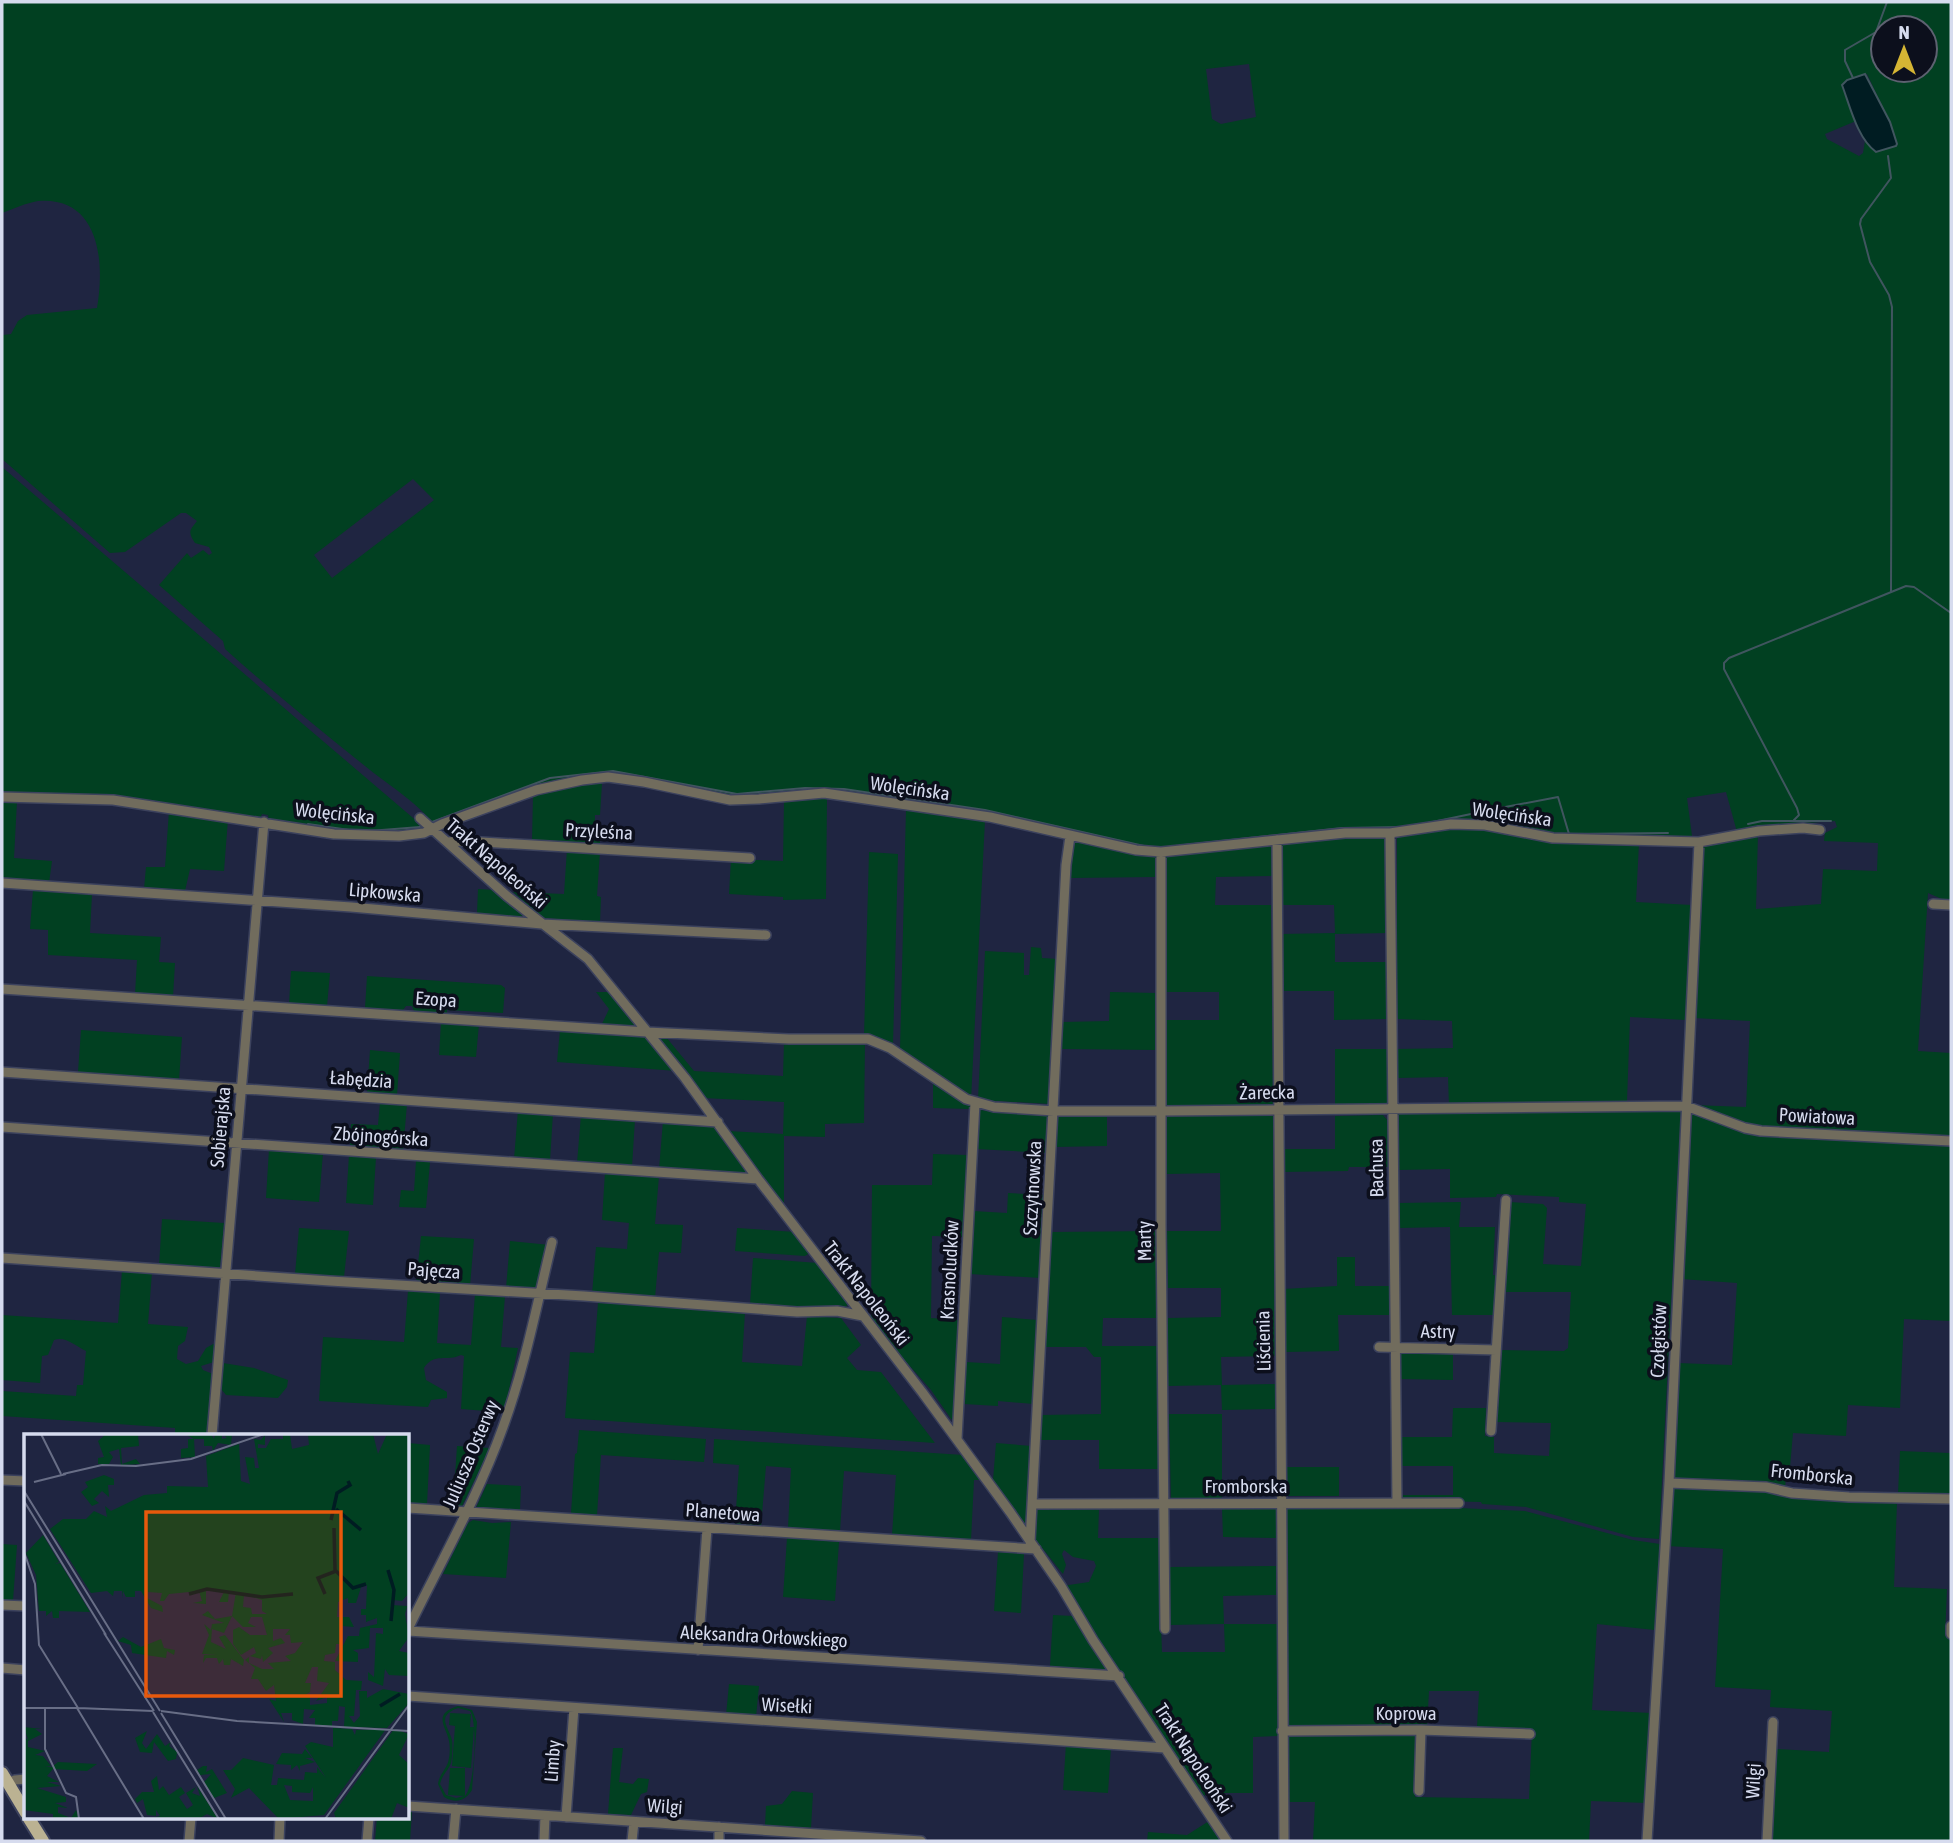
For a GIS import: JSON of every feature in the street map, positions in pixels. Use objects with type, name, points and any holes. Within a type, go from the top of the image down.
[{"type":"main road","points":[[5,1778],[24,1810]]},
{"type":"main road","points":[[29,1818],[43,1841]]},
{"type":"street","name":"Wolęcińska","points":[[2,797],[113,800],[348,835],[415,835],[536,790],[608,777],[730,800],[824,793],[990,817],[1136,850],[1161,852],[1345,833],[1390,833],[1440,825],[1477,824],[1553,838],[1699,842],[1759,831],[1803,828],[1820,830]]},
{"type":"street","name":"Trakt Napoleoński","points":[[420,818],[542,924],[588,958],[685,1078],[758,1179],[957,1439],[1033,1546],[1227,1841]]},
{"type":"street","name":"Sobierajska","points":[[212,1434],[264,822]]},
{"type":"street","name":"Bachusa","points":[[1390,833],[1397,1503]]},
{"type":"street","name":"Szczytnowska","points":[[1033,1546],[1032,1504],[1066,864],[1070,836]]},
{"type":"street","name":"Liścienia","points":[[1277,840],[1284,1841]]},
{"type":"street","name":"Przyleśna","points":[[447,842],[750,858]]},
{"type":"street","name":"Czołgistów","points":[[1647,1841],[1668,1483],[1699,842]]},
{"type":"street","name":"Marty","points":[[1161,852],[1165,1629]]},
{"type":"street","name":"Lipkowska","points":[[2,883],[542,924],[766,935]]},
{"type":"street","points":[[1933,904],[1951,905]]},
{"type":"street","name":"Ezopa","points":[[2,989],[647,1032],[789,1040],[868,1039]]},
{"type":"street","name":"Żarecka","points":[[868,1039],[890,1048],[943,1085],[975,1103],[994,1107],[1054,1111],[1162,1111],[1686,1106]]},
{"type":"street","name":"Łabędzia","points":[[2,1072],[718,1122]]},
{"type":"street","name":"Krasnoludków","points":[[957,1439],[975,1103]]},
{"type":"street","name":"Powiatowa","points":[[1686,1106],[1745,1128],[1761,1131],[1951,1142]]},
{"type":"street","name":"Zbójnogórska","points":[[2,1127],[758,1179]]},
{"type":"street","points":[[1491,1431],[1506,1200]]},
{"type":"street","name":"Juliusza Osterwy","points":[[410,1626],[502,1430],[541,1294],[552,1242]]},
{"type":"street","name":"Pajęcza","points":[[2,1258],[797,1312],[837,1311],[863,1316]]},
{"type":"street","name":"Astry","points":[[1379,1347],[1496,1350]]},
{"type":"street","points":[[2,1480],[24,1481]]},
{"type":"street","name":"Fromborska","points":[[1668,1483],[1729,1484],[1766,1487],[1792,1493],[1844,1496],[1951,1499]]},
{"type":"street","name":"Fromborska","points":[[1032,1504],[1460,1503]]},
{"type":"street","name":"Planetowa","points":[[410,1508],[707,1529],[1033,1546]]},
{"type":"street","points":[[698,1650],[707,1529]]},
{"type":"street","points":[[2,1605],[24,1606]]},
{"type":"street","points":[[1951,1626],[1951,1634]]},
{"type":"street","name":"Aleksandra Orłowskiego","points":[[410,1630],[1119,1676]]},
{"type":"street","points":[[5,1669],[24,1670]]},
{"type":"street","name":"Wisełki","points":[[410,1696],[1165,1748]]},
{"type":"street","name":"Limby","points":[[566,1817],[573,1708]]},
{"type":"street","name":"Wilgi","points":[[1767,1841],[1773,1722]]},
{"type":"street","points":[[1419,1791],[1421,1730]]},
{"type":"street","name":"Koprowa","points":[[1282,1731],[1421,1730],[1530,1734]]},
{"type":"street","points":[[5,1778],[24,1779]]},
{"type":"street","name":"Wilgi","points":[[410,1806],[719,1827],[811,1837],[921,1841]]},
{"type":"street","points":[[453,1841],[456,1810]]},
{"type":"street","points":[[544,1841],[545,1816]]},
{"type":"street","points":[[189,1841],[191,1818]]},
{"type":"street","points":[[279,1841],[280,1818]]},
{"type":"street","points":[[367,1841],[369,1818]]},
{"type":"street","points":[[632,1841],[634,1822]]},
{"type":"street","points":[[719,1827],[719,1841]]},
{"type":"green space","points":[[2,2],[1951,2],[1951,903],[1928,893],[1918,1051],[1951,1053],[1951,1139],[1761,1130],[1693,1105],[1746,1107],[1750,1021],[1694,1018],[1703,845],[1758,833],[1756,909],[1821,904],[1823,869],[1877,871],[1878,843],[1824,841],[1825,833],[1837,827],[1835,821],[1763,826],[1737,832],[1726,792],[1687,798],[1692,836],[1568,837],[1482,823],[1479,814],[1473,816],[1473,822],[1155,851],[826,791],[747,799],[600,775],[547,783],[434,826],[414,804],[333,741],[243,665],[225,649],[223,641],[159,585],[187,553],[191,558],[203,550],[209,555],[212,553],[209,547],[195,543],[190,534],[197,521],[186,513],[181,513],[125,552],[110,553],[2,459],[2,332],[3,335],[11,334],[18,321],[27,315],[97,308],[99,290],[98,253],[94,236],[86,221],[74,209],[59,202],[38,201],[2,213]],"holes":[[[1869,14],[1939,14],[1939,84],[1872,84],[1897,143],[1896,146],[1876,152],[1865,141],[1863,153],[1859,156],[1827,139],[1825,134],[1856,121],[1849,105],[1847,80],[1867,74],[1869,78]],[[1249,64],[1256,117],[1221,124],[1212,119],[1206,69]],[[413,479],[434,500],[332,578],[314,555]]]},
{"type":"green space","points":[[2,467],[426,829],[416,833],[348,834],[269,820],[268,815],[262,814],[260,819],[107,797],[2,793]]},
{"type":"green space","points":[[602,783],[600,815],[595,815],[595,822],[600,822],[600,845],[532,841],[533,795],[550,789]]},
{"type":"green space","points":[[827,797],[826,899],[783,900],[783,897],[729,894],[731,859],[783,861],[784,801]]},
{"type":"green space","points":[[2,800],[17,801],[14,858],[52,861],[49,883],[2,879]]},
{"type":"green space","points":[[906,809],[985,820],[971,1100],[900,1050]]},
{"type":"green space","points":[[169,811],[228,819],[224,871],[190,869],[185,891],[144,889],[146,867],[165,867]]},
{"type":"green space","points":[[1449,825],[1639,843],[1636,902],[1692,905],[1686,1020],[1630,1017],[1627,1101],[1449,1106],[1448,1077],[1397,1078],[1397,1049],[1453,1048],[1452,1021],[1397,1019],[1397,836]]},
{"type":"green space","points":[[1388,835],[1389,933],[1335,934],[1335,962],[1389,962],[1389,1019],[1334,1020],[1334,991],[1280,991],[1280,934],[1335,933],[1334,905],[1280,905],[1280,841]]},
{"type":"green space","points":[[1076,840],[1157,855],[1156,877],[1071,878],[1072,844]]},
{"type":"green space","points":[[1272,842],[1272,876],[1216,877],[1215,905],[1271,905],[1273,1106],[1166,1107],[1166,1020],[1219,1020],[1219,992],[1165,992],[1165,855]]},
{"type":"green space","points":[[567,849],[600,851],[597,896],[601,897],[600,922],[543,918],[513,892],[564,894]]},
{"type":"green space","points":[[869,852],[898,854],[893,1045],[864,1036]]},
{"type":"green space","points":[[478,889],[496,890],[523,914],[522,917],[477,913]]},
{"type":"green space","points":[[33,890],[92,894],[90,933],[161,937],[159,962],[175,963],[173,997],[135,994],[137,960],[48,955],[48,930],[30,929]]},
{"type":"green space","points":[[1031,947],[1041,948],[1042,958],[1058,959],[1051,1104],[978,1100],[985,951],[1024,953],[1024,975],[1029,975]]},
{"type":"green space","points":[[291,971],[330,973],[327,1006],[289,1004]]},
{"type":"green space","points":[[367,976],[501,985],[505,988],[503,1013],[414,1011],[412,1006],[406,1006],[403,1010],[365,1008]]},
{"type":"green space","points":[[596,992],[610,992],[640,1028],[601,1026],[609,1009]]},
{"type":"green space","points":[[1110,992],[1157,993],[1158,1050],[1061,1049],[1062,1022],[1109,1021]]},
{"type":"green space","points":[[441,1022],[479,1024],[476,1057],[439,1055]]},
{"type":"green space","points":[[81,1030],[182,1037],[179,1080],[78,1072]]},
{"type":"green space","points":[[560,1030],[646,1036],[677,1071],[557,1062]]},
{"type":"green space","points":[[658,1036],[666,1037],[694,1071],[783,1076],[784,1042],[865,1043],[864,1123],[825,1124],[825,1137],[784,1136],[784,1206],[728,1131],[783,1134],[784,1102],[703,1098]]},
{"type":"green space","points":[[1335,1049],[1389,1049],[1389,1105],[1335,1106]]},
{"type":"green space","points":[[370,1050],[400,1053],[397,1095],[367,1093]]},
{"type":"green space","points":[[933,1082],[971,1104],[970,1109],[933,1108]]},
{"type":"green space","points":[[380,1102],[407,1104],[403,1151],[350,1148],[351,1124],[378,1125]]},
{"type":"green space","points":[[1681,1109],[1659,1539],[1633,1537],[1526,1507],[1481,1502],[1400,1500],[1400,1495],[1453,1495],[1453,1466],[1400,1466],[1400,1437],[1452,1437],[1453,1408],[1486,1408],[1485,1436],[1494,1437],[1494,1453],[1549,1456],[1551,1423],[1495,1422],[1500,1350],[1564,1351],[1568,1348],[1571,1292],[1503,1292],[1509,1202],[1543,1204],[1547,1208],[1543,1264],[1581,1266],[1586,1204],[1559,1202],[1559,1197],[1497,1194],[1496,1197],[1450,1198],[1450,1169],[1397,1170],[1397,1113]]},
{"type":"green space","points":[[518,1110],[553,1113],[550,1161],[514,1159]]},
{"type":"green space","points":[[978,1110],[1050,1115],[1047,1153],[976,1149]]},
{"type":"green space","points":[[1690,1111],[1772,1135],[1951,1146],[1951,1321],[1904,1319],[1900,1408],[1848,1405],[1846,1436],[1793,1433],[1785,1488],[1671,1481],[1677,1363],[1732,1365],[1737,1283],[1681,1279]]},
{"type":"green space","points":[[581,1115],[635,1119],[632,1167],[577,1163]]},
{"type":"green space","points":[[1057,1115],[1107,1115],[1107,1146],[1056,1147]]},
{"type":"green space","points":[[1273,1115],[1275,1356],[1221,1357],[1222,1385],[1275,1384],[1275,1409],[1222,1410],[1221,1385],[1168,1386],[1168,1318],[1221,1317],[1221,1288],[1168,1288],[1167,1231],[1221,1231],[1220,1173],[1167,1174],[1167,1116]]},
{"type":"green space","points":[[1383,1115],[1388,1121],[1389,1167],[1281,1172],[1281,1149],[1335,1149],[1335,1116]]},
{"type":"green space","points":[[663,1121],[716,1125],[754,1175],[659,1169]]},
{"type":"green space","points":[[269,1149],[323,1153],[319,1202],[266,1198]]},
{"type":"green space","points":[[933,1154],[968,1155],[964,1237],[932,1236],[931,1318],[960,1320],[956,1426],[931,1390],[871,1322],[872,1185],[932,1185]]},
{"type":"green space","points":[[349,1155],[376,1157],[373,1205],[346,1203]]},
{"type":"green space","points":[[416,1161],[430,1162],[426,1208],[399,1207],[401,1190],[414,1191]]},
{"type":"green space","points":[[605,1172],[659,1176],[655,1224],[683,1225],[681,1253],[659,1252],[655,1298],[592,1294],[596,1247],[627,1249],[629,1223],[602,1220]]},
{"type":"green space","points":[[1008,1193],[1045,1195],[1041,1278],[969,1274],[973,1211],[1007,1213]]},
{"type":"green space","points":[[1461,1202],[1459,1227],[1495,1227],[1493,1275],[1499,1276],[1495,1315],[1452,1315],[1450,1227],[1398,1228],[1398,1203]]},
{"type":"green space","points":[[162,1219],[224,1223],[220,1269],[159,1265]]},
{"type":"green space","points":[[299,1228],[349,1231],[344,1277],[295,1274]]},
{"type":"green space","points":[[737,1228],[796,1232],[808,1254],[805,1256],[735,1251]]},
{"type":"green space","points":[[1158,1231],[1158,1318],[1103,1318],[1102,1346],[1159,1346],[1159,1469],[1099,1469],[1099,1440],[1039,1440],[1041,1415],[1101,1414],[1101,1357],[1094,1357],[1086,1347],[1044,1347],[1051,1232]]},
{"type":"green space","points":[[421,1236],[474,1239],[470,1286],[416,1283]]},
{"type":"green space","points":[[510,1241],[550,1245],[540,1291],[506,1288]]},
{"type":"green space","points":[[1337,1257],[1355,1257],[1355,1286],[1390,1286],[1390,1315],[1338,1315],[1339,1351],[1285,1352],[1283,1289],[1337,1286]]},
{"type":"green space","points":[[753,1258],[818,1263],[848,1303],[847,1306],[816,1310],[750,1305]]},
{"type":"green space","points":[[122,1270],[152,1272],[148,1324],[188,1327],[185,1341],[178,1346],[177,1359],[186,1364],[198,1361],[206,1348],[215,1343],[214,1362],[201,1366],[203,1370],[213,1374],[208,1434],[175,1434],[175,1428],[2,1416],[2,1391],[76,1396],[77,1385],[83,1385],[86,1351],[66,1340],[54,1340],[48,1355],[42,1356],[40,1383],[2,1380],[2,1315],[118,1323]]},
{"type":"green space","points":[[408,1291],[440,1292],[437,1343],[471,1345],[475,1294],[505,1296],[501,1347],[518,1348],[505,1408],[499,1412],[461,1409],[464,1356],[461,1355],[432,1360],[424,1368],[426,1380],[447,1392],[447,1398],[431,1400],[428,1407],[319,1401],[323,1337],[404,1342]]},
{"type":"green space","points":[[598,1303],[745,1312],[742,1362],[802,1366],[807,1316],[841,1318],[861,1345],[847,1358],[857,1370],[881,1372],[935,1443],[565,1418],[570,1352],[594,1353]]},
{"type":"green space","points":[[1002,1317],[1038,1320],[1034,1404],[998,1401],[998,1406],[964,1404],[966,1362],[1000,1364]]},
{"type":"green space","points":[[1398,1352],[1453,1353],[1453,1380],[1399,1379]]},
{"type":"green space","points":[[223,1363],[254,1368],[288,1380],[287,1387],[278,1398],[226,1395],[221,1389]]},
{"type":"green space","points":[[1169,1414],[1222,1414],[1222,1500],[1171,1501]]},
{"type":"green space","points":[[579,1430],[706,1439],[704,1462],[601,1455],[597,1515],[571,1513]]},
{"type":"green space","points":[[1951,1434],[1951,1496],[1898,1494],[1900,1451],[1950,1453]]},
{"type":"green space","points":[[714,1439],[964,1455],[983,1480],[974,1480],[971,1540],[892,1535],[896,1475],[844,1471],[840,1531],[788,1528],[791,1468],[766,1466],[761,1526],[735,1524],[739,1465],[713,1463]]},
{"type":"green space","points":[[410,1443],[430,1445],[427,1504],[410,1503]]},
{"type":"green space","points":[[996,1443],[1032,1446],[1027,1527],[993,1480]]},
{"type":"green space","points":[[457,1446],[490,1448],[462,1506],[453,1506]]},
{"type":"green space","points":[[1287,1467],[1339,1467],[1339,1496],[1288,1496]]},
{"type":"green space","points":[[487,1484],[521,1486],[520,1510],[476,1508]]},
{"type":"green space","points":[[1671,1485],[1897,1502],[1894,1587],[1947,1589],[1945,1636],[1951,1637],[1951,1841],[1771,1841],[1776,1749],[1829,1752],[1832,1711],[1770,1707],[1771,1690],[1715,1687],[1723,1549],[1667,1546]]},
{"type":"green space","points":[[1222,1508],[1276,1509],[1276,1538],[1223,1537]]},
{"type":"green space","points":[[1285,1508],[1459,1508],[1525,1511],[1633,1540],[1660,1544],[1655,1630],[1597,1624],[1592,1710],[1651,1713],[1647,1803],[1591,1801],[1589,1841],[1313,1841],[1315,1802],[1289,1802],[1287,1736],[1418,1735],[1415,1797],[1529,1799],[1532,1730],[1477,1727],[1479,1691],[1429,1691],[1427,1726],[1287,1727]]},
{"type":"green space","points":[[1099,1509],[1098,1538],[1160,1538],[1159,1625],[1162,1652],[1225,1652],[1224,1624],[1277,1624],[1279,1736],[1253,1737],[1253,1793],[1210,1793],[1203,1796],[1120,1672],[1050,1666],[1053,1615],[1073,1616],[1089,1640],[1062,1586],[1089,1582],[1096,1566],[1094,1561],[1073,1557],[1064,1550],[1062,1554],[1066,1565],[1063,1574],[1035,1539],[1036,1510]]},
{"type":"green space","points":[[473,1520],[511,1522],[506,1578],[443,1574],[468,1523]]},
{"type":"green space","points":[[787,1538],[839,1542],[835,1601],[783,1597]]},
{"type":"green space","points":[[2,1544],[17,1545],[13,1601],[2,1600]]},
{"type":"green space","points":[[998,1552],[1024,1554],[1021,1613],[994,1611]]},
{"type":"green space","points":[[1276,1566],[1276,1595],[1223,1596],[1224,1624],[1170,1625],[1169,1567]]},
{"type":"green space","points":[[729,1684],[759,1686],[756,1717],[726,1715]]},
{"type":"green space","points":[[458,1706],[472,1710],[477,1722],[472,1790],[466,1797],[456,1801],[444,1797],[438,1784],[449,1756],[450,1747],[443,1717],[450,1709]],"holes":[[[458,1708],[470,1711],[475,1740],[471,1780],[465,1796],[465,1768],[450,1768],[448,1795],[464,1796],[456,1798],[446,1795],[440,1784],[451,1763],[452,1755],[452,1740],[445,1718]]]},
{"type":"green space","points":[[450,1713],[471,1714],[470,1727],[474,1727],[471,1768],[452,1766],[455,1726],[449,1725]]},
{"type":"green space","points":[[1066,1744],[1111,1747],[1108,1793],[1063,1790]]},
{"type":"green space","points":[[613,1748],[623,1748],[619,1782],[633,1784],[638,1778],[649,1779],[647,1792],[641,1794],[631,1815],[608,1814]]},
{"type":"green space","points":[[792,1791],[813,1793],[811,1828],[765,1825],[766,1806],[782,1804]]},
{"type":"green space","points":[[412,1811],[410,1841],[375,1841],[377,1818],[410,1818]]},
{"type":"green space","points":[[1209,1821],[1222,1841],[1147,1841],[1148,1832],[1187,1835]]},
{"type":"shaded area","points":[[1865,74],[1890,122],[1896,146],[1876,152],[1869,146],[1851,112],[1842,85],[1847,80]]},
{"type":"waterway","points":[[1853,78],[1845,61],[1845,50],[1876,32],[1887,2]]},
{"type":"waterway","points":[[1888,156],[1891,178],[1860,224],[1870,262],[1889,295],[1892,307],[1891,591]]},
{"type":"waterway","points":[[1794,820],[1799,815],[1797,808],[1724,669],[1724,663],[1729,658],[1906,586],[1914,587],[1951,613]]},
{"type":"waterway","points":[[432,822],[550,778],[613,771],[737,794],[805,788],[844,789],[985,810],[1144,846]]},
{"type":"waterway","points":[[1479,812],[1558,797],[1569,834],[1668,833]]},
{"type":"waterway","points":[[1418,825],[1471,814]]},
{"type":"waterway","points":[[1748,824],[1762,821],[1831,821]]},
{"type":"waterway","points":[[308,824],[349,830]]},
{"type":"waterway","points":[[369,831],[420,827]]},
{"type":"waterway","points":[[1184,845],[1342,828],[1402,827]]}]
